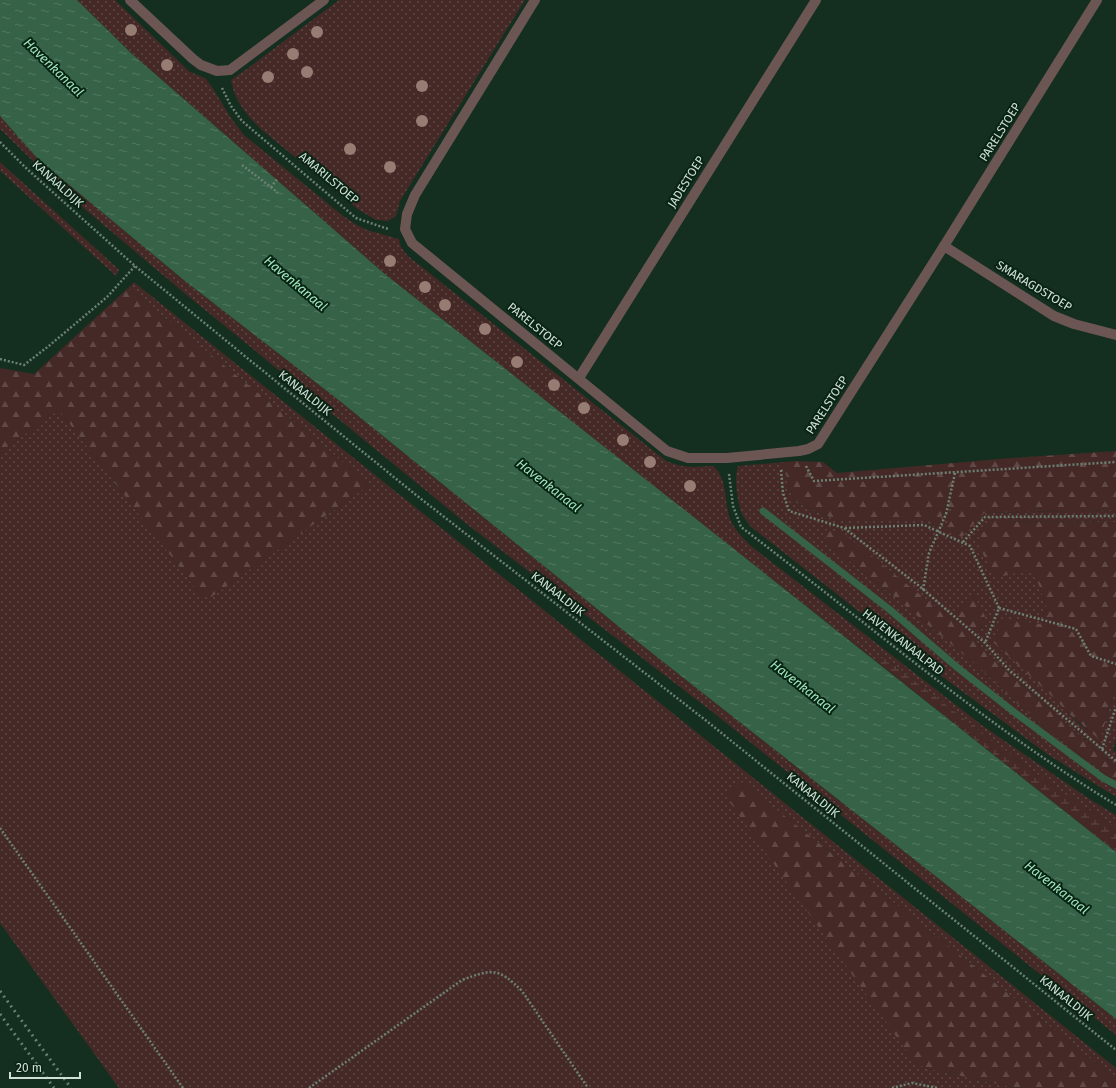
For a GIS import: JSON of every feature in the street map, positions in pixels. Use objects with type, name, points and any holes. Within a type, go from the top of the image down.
[{"type":"street","points":[[130,0],[193,59],[201,65],[217,71],[230,70],[324,0]]},
{"type":"street","points":[[405,229],[407,214],[415,195],[535,0]]},
{"type":"street","name":"JADESTOEP","points":[[579,378],[816,0]]},
{"type":"street","name":"PARELSTOEP","points":[[405,229],[412,243],[667,451],[688,458],[727,458],[780,454],[808,449],[818,444],[944,246],[1097,0]]},
{"type":"street","name":"SMARAGDSTOEP","points":[[944,246],[1054,316],[1074,324],[1116,335]]},
{"type":"path","name":"AMARILSTOEP","points":[[217,71],[222,88],[231,106],[242,122],[338,204],[356,218],[385,228],[405,229]]},
{"type":"path","name":"KANAALDIJK","points":[[0,142],[27,169],[135,266],[416,495],[704,719],[1116,1050]]},
{"type":"path","points":[[242,165],[278,193]]},
{"type":"path","points":[[271,187],[278,178]]},
{"type":"path","points":[[0,359],[24,365],[107,297],[135,266]]},
{"type":"path","points":[[800,451],[814,481],[1116,462]]},
{"type":"path","points":[[780,454],[784,493],[789,511],[844,528],[924,525],[970,546],[999,608],[985,643]]},
{"type":"path","name":"HAVENKANAALPAD","points":[[727,458],[732,506],[741,527],[961,698],[1040,755],[1116,805]]},
{"type":"path","points":[[924,590],[929,554],[946,514],[955,473]]},
{"type":"path","points":[[962,542],[985,517],[1116,516]]},
{"type":"path","points":[[844,528],[924,590],[985,643],[1009,670],[1116,761]]},
{"type":"path","points":[[999,608],[1076,629],[1091,656],[1116,664]]},
{"type":"path","points":[[1102,749],[1116,707]]},
{"type":"path","points":[[0,828],[183,1088]]},
{"type":"path","points":[[309,1088],[462,980],[485,972],[499,973],[511,980],[522,991],[588,1088]]},
{"type":"path","points":[[892,1088],[912,1083],[938,1088]]},
{"type":"green space","points":[[77,0],[115,0],[190,72],[205,78],[244,135],[355,224],[367,230],[399,239],[401,247],[408,256],[665,460],[683,466],[713,466],[721,477],[730,519],[739,533],[751,546],[983,726],[1091,800],[1116,815],[1116,827],[1057,789],[884,657],[877,662],[386,275],[131,53]]},
{"type":"green space","points":[[339,0],[525,0],[400,201],[396,216],[388,221],[376,220],[359,210],[262,130],[251,119],[238,101],[231,80]]},
{"type":"green space","points":[[0,116],[38,159],[185,281],[336,398],[638,642],[1116,1019],[1116,1035],[710,710],[468,525],[177,287],[80,205],[35,163],[0,129]]},
{"type":"green space","points":[[0,162],[114,265],[119,270],[116,276],[0,171]]},
{"type":"green space","points":[[134,282],[1116,1068],[1116,1079],[742,782],[915,1063],[929,1069],[1016,1088],[119,1088],[0,923],[0,452],[59,410],[200,594],[210,598],[369,485],[318,441],[128,288]]},
{"type":"green space","points":[[128,288],[318,441],[369,485],[210,598],[200,594],[59,410],[0,452],[0,368],[34,374]]},
{"type":"green space","points":[[1116,451],[1116,510],[984,513],[962,537],[944,530],[953,507],[944,508],[937,527],[924,521],[839,521],[795,502],[788,482],[785,462],[823,462],[837,473],[1011,458]]},
{"type":"green space","points":[[785,462],[788,482],[795,502],[839,521],[924,521],[936,527],[942,516],[944,508],[953,507],[984,513],[1116,510],[1116,522],[988,521],[1033,569],[1047,608],[1040,624],[1056,700],[1082,726],[1100,739],[1116,685],[1116,740],[1113,750],[1116,752],[1116,768],[975,641],[985,616],[973,594],[948,617],[826,530],[826,543],[886,590],[982,670],[1019,705],[1057,737],[1116,781],[1116,797],[1047,754],[940,675],[751,527],[742,514],[739,503],[736,483],[738,466]]},
{"type":"green space","points":[[988,521],[1116,522],[1116,685],[1100,740],[1067,712],[993,642],[1003,618],[1040,624],[1047,608],[1033,569],[995,578],[977,542]]},
{"type":"green space","points":[[826,530],[844,534],[948,617],[973,593],[985,616],[975,641],[1116,768],[1116,781],[1057,737],[1019,705],[982,670],[886,590],[826,543]]},
{"type":"green space","points":[[884,657],[1057,789],[1116,827],[1116,852],[877,662]]},
{"type":"green space","points":[[742,782],[1116,1079],[1116,1088],[1016,1088],[929,1069],[915,1063],[724,794]]},
{"type":"water","name":"Havenkanaal","points":[[0,0],[77,0],[131,53],[386,275],[1116,852],[1116,1019],[638,642],[336,398],[185,281],[38,159],[0,116]]},
{"type":"waterway","points":[[763,511],[889,609],[958,668],[1014,712],[1103,778],[1116,785]]},
{"type":"railway","points":[[0,991],[71,1088]]},
{"type":"railway","points":[[0,1014],[54,1088]]}]
